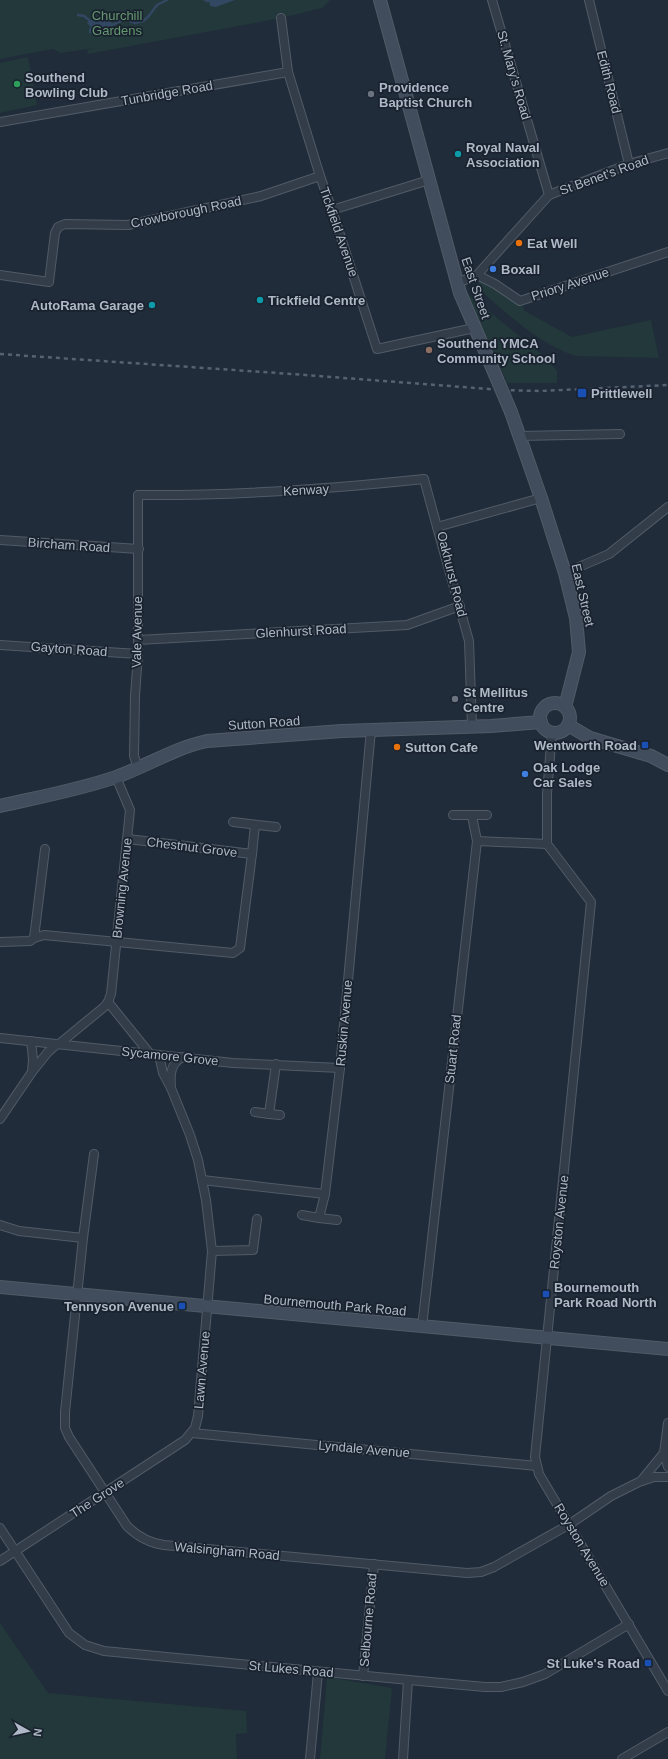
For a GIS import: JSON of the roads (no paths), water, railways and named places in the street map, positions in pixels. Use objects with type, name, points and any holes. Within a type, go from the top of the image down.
[{"type":"main road","name":"East Street","points":[[380,0],[423,152],[429,180],[457,283],[474,328],[511,412],[565,573],[576,618],[579,652],[565,707]]},
{"type":"main road","name":"East Street","points":[[550,704],[574,673]]},
{"type":"main road","points":[[550,704],[561,704],[565,707],[570,716],[568,725],[561,731],[552,732],[545,729],[541,722],[542,711],[550,704]]},
{"type":"main road","name":"Sutton Road","points":[[0,806],[92,785],[138,768],[164,755],[193,744],[207,741],[371,730],[541,722]]},
{"type":"main road","points":[[568,725],[590,738],[651,756],[668,765]]},
{"type":"main road","name":"Bournemouth Park Road","points":[[0,1287],[668,1349]]},
{"type":"street","name":"St. Mary's Road","points":[[492,0],[549,195]]},
{"type":"street","name":"Edith Road","points":[[589,0],[629,164]]},
{"type":"street","name":"Tickfield Avenue","points":[[281,18],[288,72],[320,176],[377,349],[474,328]]},
{"type":"street","name":"Tunbridge Road","points":[[0,122],[288,72]]},
{"type":"street","name":"St Benet's Road","points":[[457,283],[477,275],[549,195],[629,164],[668,154]]},
{"type":"street","name":"Crowborough Road","points":[[0,275],[49,282],[55,233],[58,227],[65,224],[128,225],[261,196],[320,176]]},
{"type":"street","points":[[332,210],[429,180]]},
{"type":"street","name":"Priory Avenue","points":[[477,275],[495,284],[520,301],[668,252]]},
{"type":"street","points":[[519,436],[620,434]]},
{"type":"street","name":"Kenway","points":[[138,495],[191,496],[344,488],[424,479],[437,527]]},
{"type":"street","name":"Vale Avenue","points":[[138,495],[138,654],[135,696],[134,756],[138,768]]},
{"type":"street","name":"Oakhurst Road","points":[[472,726],[469,641],[437,527],[541,498]]},
{"type":"street","points":[[565,573],[609,554],[668,508]]},
{"type":"street","name":"Bircham Road","points":[[0,540],[138,549]]},
{"type":"street","name":"Glenhurst Road","points":[[138,640],[407,625],[460,606]]},
{"type":"street","name":"Gayton Road","points":[[0,645],[138,654]]},
{"type":"street","name":"Ruskin Avenue","points":[[319,1218],[325,1194],[340,1068],[371,730]]},
{"type":"street","points":[[477,841],[547,844],[547,794],[552,732]]},
{"type":"street","name":"Browning Avenue","points":[[108,1002],[111,994],[130,810],[116,777]]},
{"type":"street","points":[[453,815],[487,815]]},
{"type":"street","name":"Stuart Road","points":[[422,1327],[477,841],[472,816]]},
{"type":"street","points":[[233,822],[276,827]]},
{"type":"street","points":[[252,854],[255,825]]},
{"type":"street","name":"Chestnut Grove","points":[[116,943],[234,954],[240,948],[252,854],[128,839]]},
{"type":"street","name":"Royston Avenue","points":[[547,844],[591,902],[547,1338],[536,1466],[539,1474],[668,1691]]},
{"type":"street","points":[[34,938],[45,849]]},
{"type":"street","points":[[0,942],[30,941],[44,935],[116,943]]},
{"type":"street","points":[[0,1119],[32,1072],[52,1047],[58,1044],[104,1007],[108,1002],[150,1054]]},
{"type":"street","name":"Sycamore Grove","points":[[0,1038],[233,1063],[340,1068]]},
{"type":"street","points":[[31,1041],[33,1059],[32,1072]]},
{"type":"street","points":[[159,1054],[163,1073],[171,1088],[190,1135],[206,1200],[212,1251],[208,1307]]},
{"type":"street","points":[[171,1088],[170,1078],[172,1069],[177,1060],[182,1057]]},
{"type":"street","points":[[269,1114],[276,1064]]},
{"type":"street","points":[[255,1112],[280,1115]]},
{"type":"street","name":"Walsingham Road","points":[[94,1154],[77,1294],[65,1412],[65,1428],[69,1437],[105,1492],[134,1533],[155,1544],[467,1573],[480,1572],[494,1567],[570,1524]]},
{"type":"street","points":[[202,1180],[325,1194]]},
{"type":"street","points":[[302,1215],[337,1220]]},
{"type":"street","points":[[212,1251],[253,1250],[258,1219]]},
{"type":"street","points":[[0,1225],[19,1231],[83,1238]]},
{"type":"street","name":"Lawn Avenue","points":[[192,1433],[198,1416],[208,1307]]},
{"type":"street","points":[[668,1423],[664,1453],[668,1467]]},
{"type":"street","name":"The Grove","points":[[0,1561],[185,1440],[192,1433]]},
{"type":"street","name":"Lyndale Avenue","points":[[192,1433],[536,1466]]},
{"type":"street","points":[[641,1481],[664,1453]]},
{"type":"street","points":[[570,1524],[611,1496],[641,1481],[654,1477],[668,1477]]},
{"type":"street","name":"St Lukes Road","points":[[0,1528],[63,1624],[78,1641],[85,1645],[104,1651],[318,1672],[485,1687],[501,1687],[523,1682],[545,1674],[629,1624]]},
{"type":"street","name":"Selbourne Road","points":[[363,1676],[374,1564]]},
{"type":"street","points":[[310,1759],[318,1672]]},
{"type":"street","points":[[403,1759],[408,1680]]},
{"type":"street","points":[[622,1759],[668,1732]]},
{"type":"water","points":[[209,0],[235,0],[216,7],[210,6]]},
{"type":"water","points":[[108,17],[114,27],[110,31],[94,35],[89,33],[89,29],[91,27],[87,23],[89,20],[98,20]]},
{"type":"waterway","points":[[112,25],[125,19],[135,23],[143,21],[157,5],[167,0]]},
{"type":"waterway","points":[[78,15],[84,16],[89,20]]},
{"type":"railway","points":[[0,354],[502,390],[540,391],[668,385]]},
{"type":"place","name":"Southend Bowling Club","points":[[17,84]]},
{"type":"place","name":"Providence Baptist Church","points":[[371,94]]},
{"type":"place","name":"Royal Naval Association","points":[[458,154]]},
{"type":"place","name":"Eat Well","points":[[519,243]]},
{"type":"place","name":"Boxall","points":[[493,269]]},
{"type":"place","name":"Tickfield Centre","points":[[260,300]]},
{"type":"place","name":"AutoRama Garage","points":[[152,305]]},
{"type":"place","name":"Southend YMCA Community School","points":[[429,350]]},
{"type":"place","name":"Prittlewell","points":[[582,393]]},
{"type":"place","name":"St Mellitus Centre","points":[[455,699]]},
{"type":"place","name":"Wentworth Road","points":[[645,745]]},
{"type":"place","name":"Sutton Cafe","points":[[397,747]]},
{"type":"place","name":"Oak Lodge Car Sales","points":[[525,774]]},
{"type":"place","name":"Bournemouth Park Road North","points":[[546,1294]]},
{"type":"place","name":"Tennyson Avenue","points":[[182,1306]]},
{"type":"place","name":"St Luke's Road","points":[[648,1663]]},
{"type":"park label","name":"Churchill Gardens","points":[[117,22]]}]
